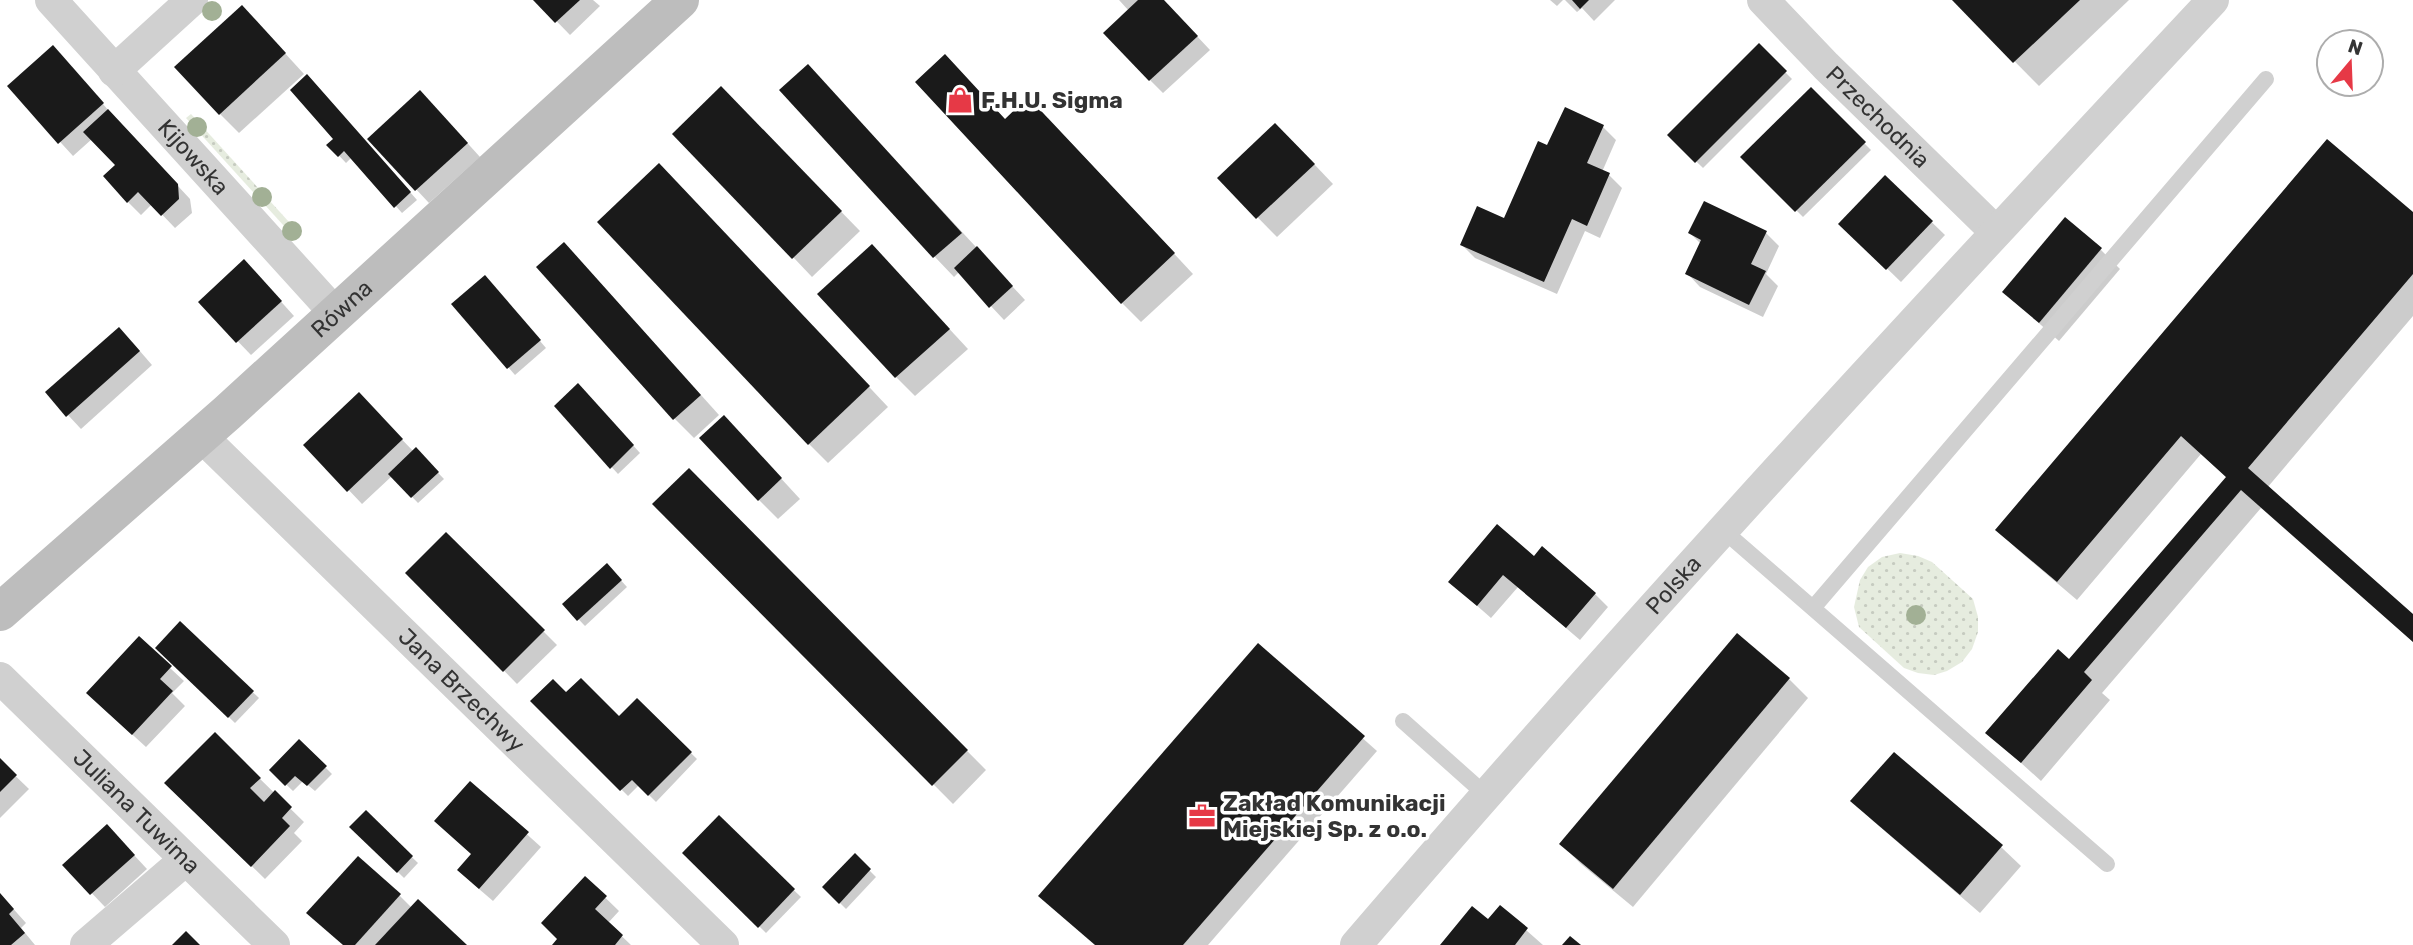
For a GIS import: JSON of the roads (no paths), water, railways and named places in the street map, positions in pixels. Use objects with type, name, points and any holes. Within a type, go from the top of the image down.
[{"type":"street","name":"Kijowska","points":[[51,0],[336,314]]},
{"type":"street","points":[[114,71],[192,0]]},
{"type":"street","name":"Równa","points":[[0,612],[201,436],[680,0]]},
{"type":"street","name":"Przechodnia","points":[[1763,0],[1836,76],[1996,232]]},
{"type":"street","name":"Polska","points":[[1356,945],[1486,794],[1724,531],[1996,232],[2213,0]]},
{"type":"street","name":"Jana Brzechwy","points":[[201,436],[723,945]]},
{"type":"street","name":"Juliana Tuwima","points":[[0,678],[274,945]]},
{"type":"street","points":[[86,945],[185,860]]},
{"type":"lane","points":[[1813,608],[2266,79]]},
{"type":"lane","points":[[1724,531],[2107,864]]},
{"type":"lane","points":[[1403,721],[1486,794]]},
{"type":"place","name":"F.H.U. Sigma","points":[[960,100]]},
{"type":"place","name":"Zakład Komunikacji Miejskiej Sp. z o.o.","points":[[1202,816]]}]
